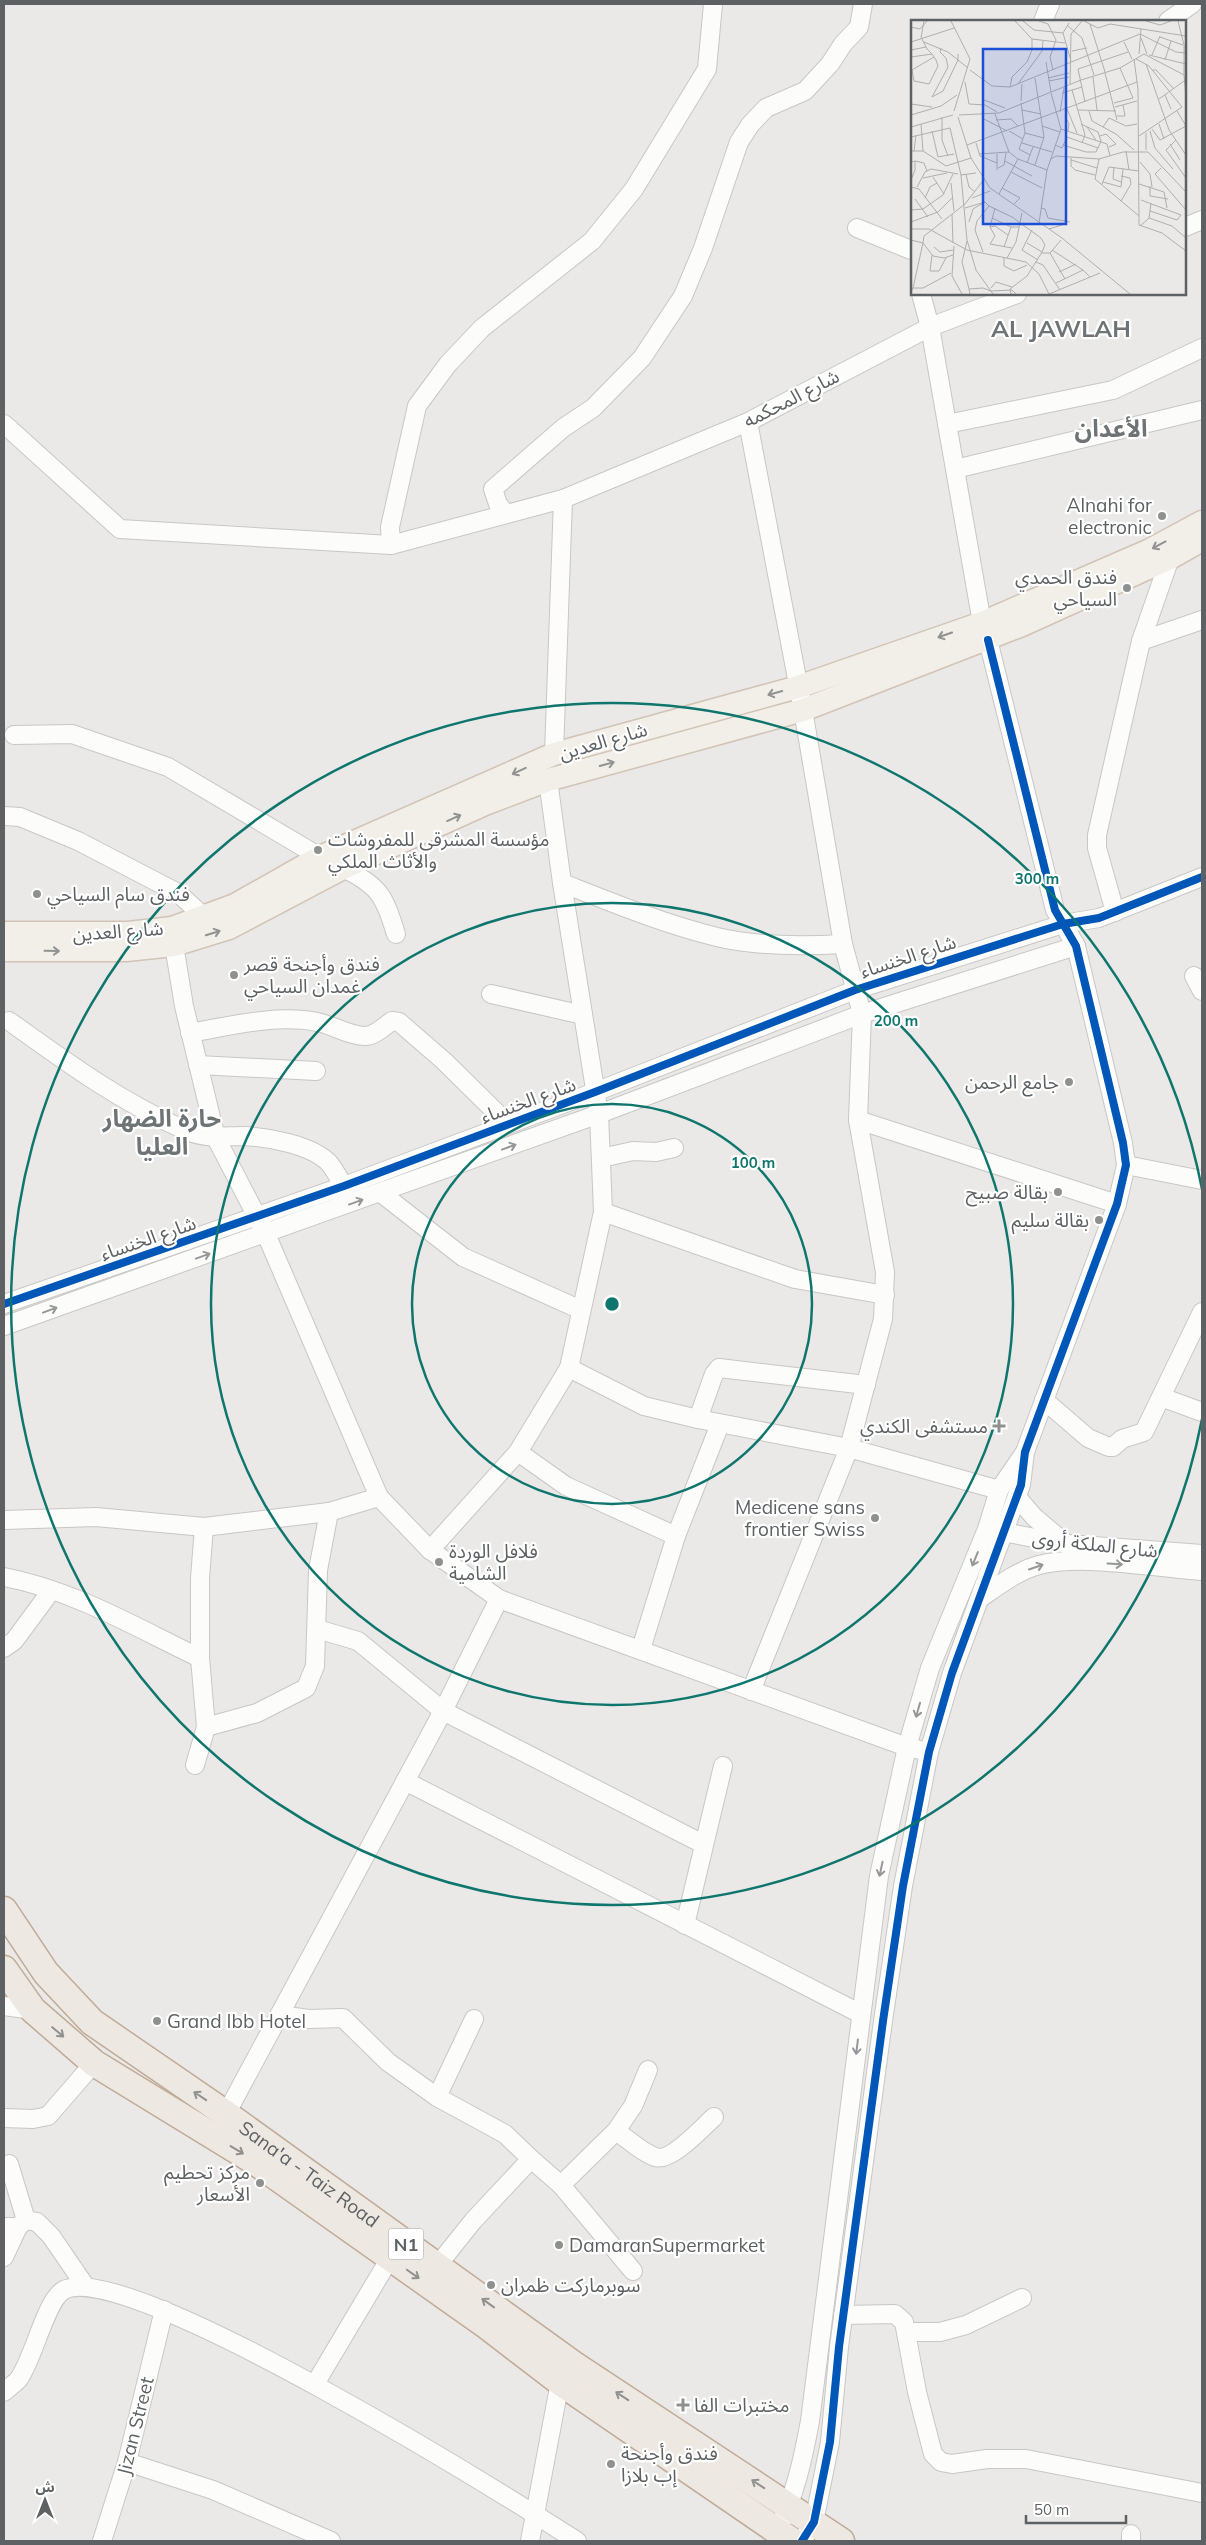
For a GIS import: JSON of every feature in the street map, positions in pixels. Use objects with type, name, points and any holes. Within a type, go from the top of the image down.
[{"type":"highway","name":"Sana'a - Taiz Road","points":[[4,1910],[46,1973],[92,2022],[226,2114],[573,2364],[790,2506],[808,2532],[842,2541]]},
{"type":"highway","name":"Sana'a - Taiz Road","points":[[4,1969],[33,2010],[94,2063],[254,2161],[487,2326],[560,2382],[784,2536]]},
{"type":"main road","name":"شارع العدين","points":[[4,933],[128,934],[172,928],[236,905],[320,857],[554,754],[798,687],[985,631],[1150,550],[1202,522]]},
{"type":"main road","name":"شارع العدين","points":[[4,950],[88,951],[174,945],[229,928],[343,868],[486,804],[548,780],[803,710],[985,631],[1170,558],[1202,540]]},
{"type":"street","points":[[391,545],[390,527],[418,406],[448,364],[482,328],[592,241],[634,189],[707,69],[713,4]]},
{"type":"street","points":[[506,514],[498,504],[493,489],[563,428],[593,408],[642,358],[683,296],[703,248],[739,142],[750,125],[766,108],[805,91],[830,64],[843,44],[859,27],[863,4]]},
{"type":"street","points":[[1044,20],[1050,4]]},
{"type":"street","points":[[1169,20],[1192,4]]},
{"type":"street","points":[[1186,227],[1202,220]]},
{"type":"street","points":[[857,228],[911,249]]},
{"type":"street","points":[[784,2536],[804,2452],[817,2371],[879,1876],[907,1747],[930,1668],[996,1531],[1017,1497],[1021,1485],[1025,1452],[1118,1204],[1126,1165],[1123,1143],[1076,946],[1055,910],[985,631],[930,327],[922,295]]},
{"type":"street","name":"شارع المحكمه","points":[[4,424],[120,529],[391,545],[563,499],[748,422],[930,327],[1011,295]]},
{"type":"street","points":[[947,424],[1113,390],[1202,348]]},
{"type":"street","points":[[955,468],[1202,410]]},
{"type":"street","points":[[748,422],[803,710],[843,944],[862,1014],[858,1120],[885,1272],[883,1319],[849,1448],[751,1691]]},
{"type":"street","points":[[554,754],[563,499]]},
{"type":"street","points":[[1076,946],[1107,915],[1097,848],[1097,835],[1141,641],[1170,558]]},
{"type":"street","points":[[1141,641],[1202,620]]},
{"type":"street","points":[[14,735],[72,734],[168,767],[320,857]]},
{"type":"street","points":[[430,1550],[518,1452],[569,1368],[603,1212],[599,1114],[562,883],[548,780]]},
{"type":"street","points":[[4,816],[20,817],[78,841],[178,893],[203,916]]},
{"type":"street","points":[[343,868],[372,884],[386,903],[396,934]]},
{"type":"street","name":"شارع الخنساء","points":[[4,1304],[344,1186],[595,1092],[855,990],[1063,924],[1107,915],[1202,876]]},
{"type":"street","points":[[562,883],[670,923],[719,938],[771,943],[843,944]]},
{"type":"street","points":[[174,945],[190,1033],[216,1138],[266,1234],[379,1497],[430,1550],[499,1600],[641,1649],[907,1747],[929,1752]]},
{"type":"street","name":"شارع الخنساء","points":[[4,1326],[599,1114],[862,1014],[1076,946]]},
{"type":"street","points":[[491,994],[583,1016]]},
{"type":"street","points":[[190,1033],[240,1024],[287,1020],[317,1022],[366,1036],[379,1032],[392,1021],[399,1022],[508,1124]]},
{"type":"street","points":[[9,1021],[93,1082],[189,1132],[216,1138],[268,1138],[299,1146],[328,1162],[344,1186]]},
{"type":"street","points":[[198,1065],[316,1071]]},
{"type":"street","points":[[858,1120],[1118,1204]]},
{"type":"street","points":[[601,1158],[634,1151],[656,1152],[674,1148]]},
{"type":"street","points":[[1126,1165],[1202,1180]]},
{"type":"street","points":[[381,1193],[462,1257],[581,1310]]},
{"type":"street","points":[[603,1212],[794,1279],[885,1295]]},
{"type":"street","points":[[1044,1400],[1088,1438],[1113,1447],[1122,1439],[1144,1432],[1202,1312]]},
{"type":"street","points":[[569,1368],[644,1406],[720,1424],[849,1448],[999,1490]]},
{"type":"street","points":[[698,1419],[714,1374],[719,1368],[866,1385]]},
{"type":"street","points":[[1161,1397],[1202,1412]]},
{"type":"street","points":[[641,1649],[676,1536],[720,1424]]},
{"type":"street","points":[[518,1452],[566,1486],[676,1536]]},
{"type":"street","points":[[808,2532],[830,2442],[843,2315],[902,1886],[929,1752],[952,1673],[979,1599],[996,1531],[999,1490],[1025,1452]]},
{"type":"street","points":[[4,1520],[96,1518],[204,1527],[329,1512],[379,1497]]},
{"type":"street","points":[[979,1599],[1008,1579],[1066,1553],[1017,1497]]},
{"type":"street","points":[[206,1727],[257,1712],[306,1688],[315,1666],[318,1570],[329,1512]]},
{"type":"street","points":[[195,1765],[206,1727],[200,1658],[200,1578],[204,1527]]},
{"type":"street","name":"شارع الملكة أروى","points":[[996,1531],[1066,1553],[1202,1571]]},
{"type":"street","name":"شارع الملكة أروى","points":[[1066,1553],[1202,1554]]},
{"type":"street","points":[[4,1577],[30,1582],[126,1621],[200,1658]]},
{"type":"street","points":[[4,1648],[14,1641],[52,1591]]},
{"type":"street","points":[[226,2114],[443,1711],[499,1600]]},
{"type":"street","points":[[317,1629],[358,1641],[443,1711],[703,1844]]},
{"type":"street","points":[[685,1925],[723,1766]]},
{"type":"street","points":[[405,1781],[861,2014]]},
{"type":"street","points":[[4,2006],[33,2010]]},
{"type":"street","points":[[279,2016],[309,2020],[343,2018],[388,2062],[437,2097],[505,2134],[561,2186],[634,2271]]},
{"type":"street","points":[[437,2097],[474,2019]]},
{"type":"street","points":[[4,2118],[33,2119],[48,2116],[94,2063]]},
{"type":"street","points":[[561,2186],[616,2131],[633,2106],[648,2070]]},
{"type":"street","points":[[616,2131],[656,2158],[664,2158],[686,2143],[714,2116]]},
{"type":"street","points":[[437,2266],[473,2221],[531,2159]]},
{"type":"street","points":[[4,2257],[16,2225],[9,2164]]},
{"type":"street","points":[[16,2225],[37,2222],[51,2236],[86,2287]]},
{"type":"street","points":[[315,2384],[390,2258]]},
{"type":"street","points":[[4,2392],[18,2380],[38,2339],[52,2302],[63,2290],[96,2287],[164,2310],[315,2384],[412,2440],[577,2541]]},
{"type":"street","points":[[906,2332],[940,2332],[966,2325],[1022,2298]]},
{"type":"street","name":"Jizan Street","points":[[102,2541],[127,2462],[164,2310]]},
{"type":"street","points":[[843,2315],[895,2314],[904,2322],[917,2392],[933,2454],[942,2462],[952,2464],[987,2459],[1026,2459],[1202,2493]]},
{"type":"street","points":[[530,2541],[560,2382]]},
{"type":"street","points":[[127,2462],[213,2490],[331,2541]]},
{"type":"cycle path","points":[[802,2541],[814,2522],[830,2442],[839,2347],[883,2021],[903,1886],[929,1752],[952,1673],[1021,1485],[1025,1452],[1117,1204],[1126,1165],[1123,1143],[1076,946],[1055,910],[988,640]]},
{"type":"cycle path","points":[[4,1304],[344,1186],[595,1092],[855,990],[1063,924],[1099,918],[1202,877]]},
{"type":"place","name":"Alnahi for electronic","points":[[1162,516]]},
{"type":"place","name":"فندق الحمدي السياحي","points":[[1127,588]]},
{"type":"place","name":"مؤسسة المشرقي للمفروشات والأثاث الملكي","points":[[318,850]]},
{"type":"place","name":"فندق سام السياحي","points":[[37,894]]},
{"type":"place","name":"فندق وأجنحة قصر غمدان السياحي","points":[[234,975]]},
{"type":"place","name":"جامع الرحمن","points":[[1069,1082]]},
{"type":"place","name":"بقالة صبيح","points":[[1058,1192]]},
{"type":"place","name":"بقالة سليم","points":[[1099,1220]]},
{"type":"place","name":"مستشفى الكندي","points":[[999,1426]]},
{"type":"place","name":"Medicene sans frontier Swiss","points":[[875,1518]]},
{"type":"place","name":"فلافل الوردة الشامية","points":[[439,1562]]},
{"type":"place","name":"Grand Ibb Hotel","points":[[157,2021]]},
{"type":"place","name":"مركز تحطيم الأسعار","points":[[260,2183]]},
{"type":"place","name":"DamaranSupermarket","points":[[559,2245]]},
{"type":"place","name":"سوبرماركت ظمران","points":[[491,2285]]},
{"type":"place","name":"مختبرات الفا","points":[[683,2405]]},
{"type":"place","name":"فندق وأجنحة إب بلازا","points":[[611,2464]]},
{"type":"district","name":"AL JAWLAH","points":[[1061,328]]},
{"type":"district","name":"الأعدان","points":[[1111,428]]},
{"type":"district","name":"حارة الضهار العليا","points":[[162,1132]]}]
